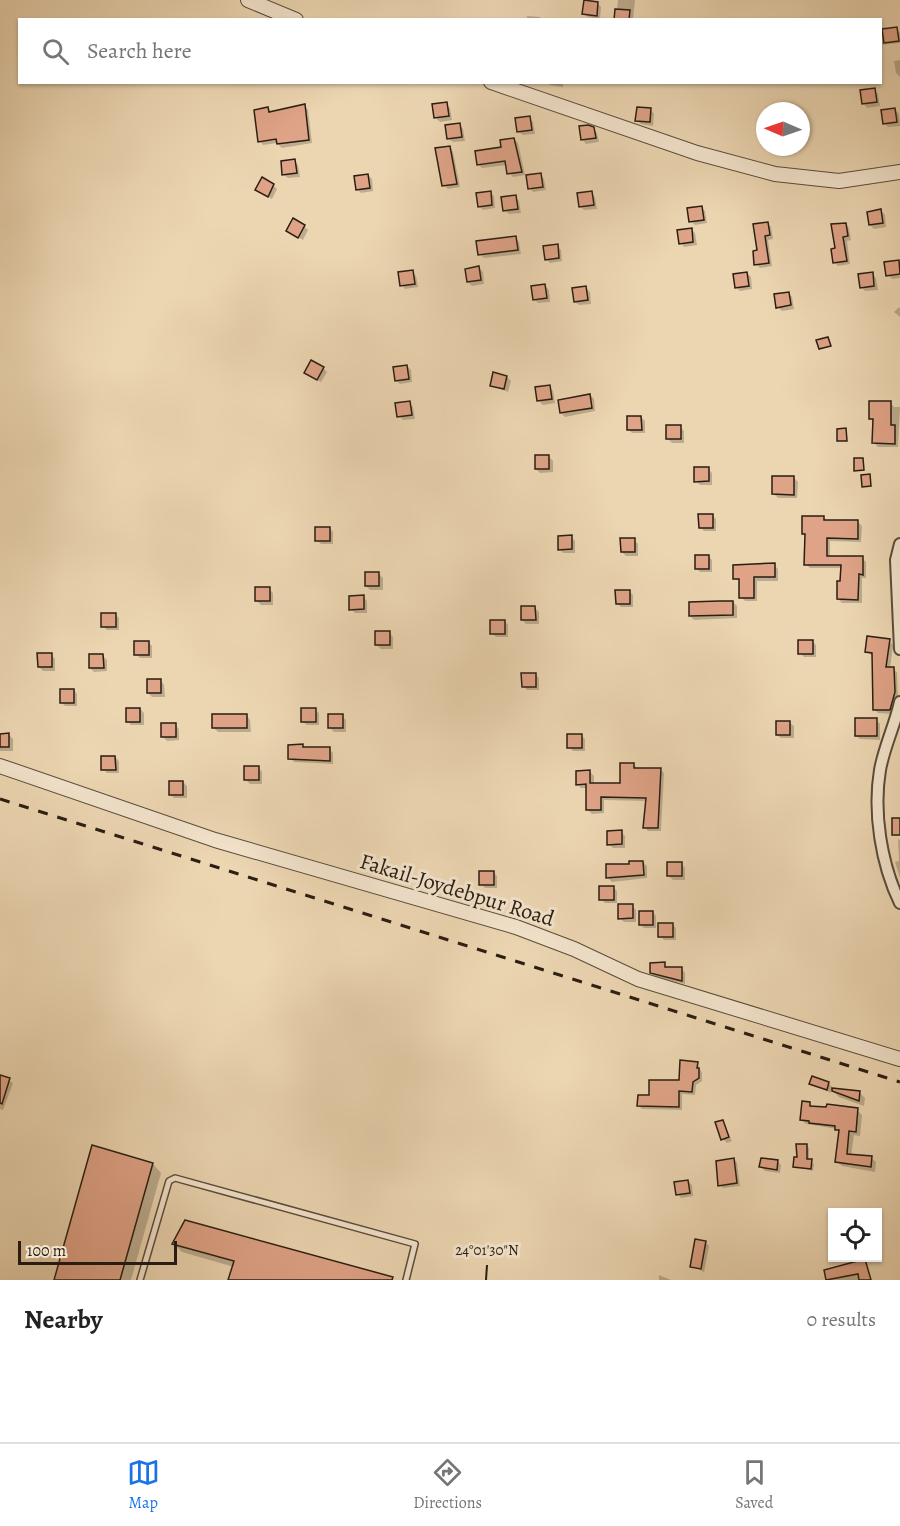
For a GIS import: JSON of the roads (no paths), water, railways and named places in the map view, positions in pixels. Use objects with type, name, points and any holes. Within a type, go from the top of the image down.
[{"type":"street","points":[[248,0],[291,18]]},
{"type":"street","points":[[497,84],[697,153],[775,174],[839,180],[900,172]]},
{"type":"street","points":[[900,544],[896,560],[900,649]]},
{"type":"street","points":[[900,702],[880,768],[878,793],[879,821],[886,862],[900,903]]},
{"type":"street","name":"Fakail-Joydebpur Road","points":[[0,766],[215,840],[516,927],[574,949],[638,979],[900,1059]]},
{"type":"lane","points":[[140,1280],[169,1181],[175,1178],[415,1244],[406,1280]]},
{"type":"railway","points":[[0,799],[900,1082]]}]
